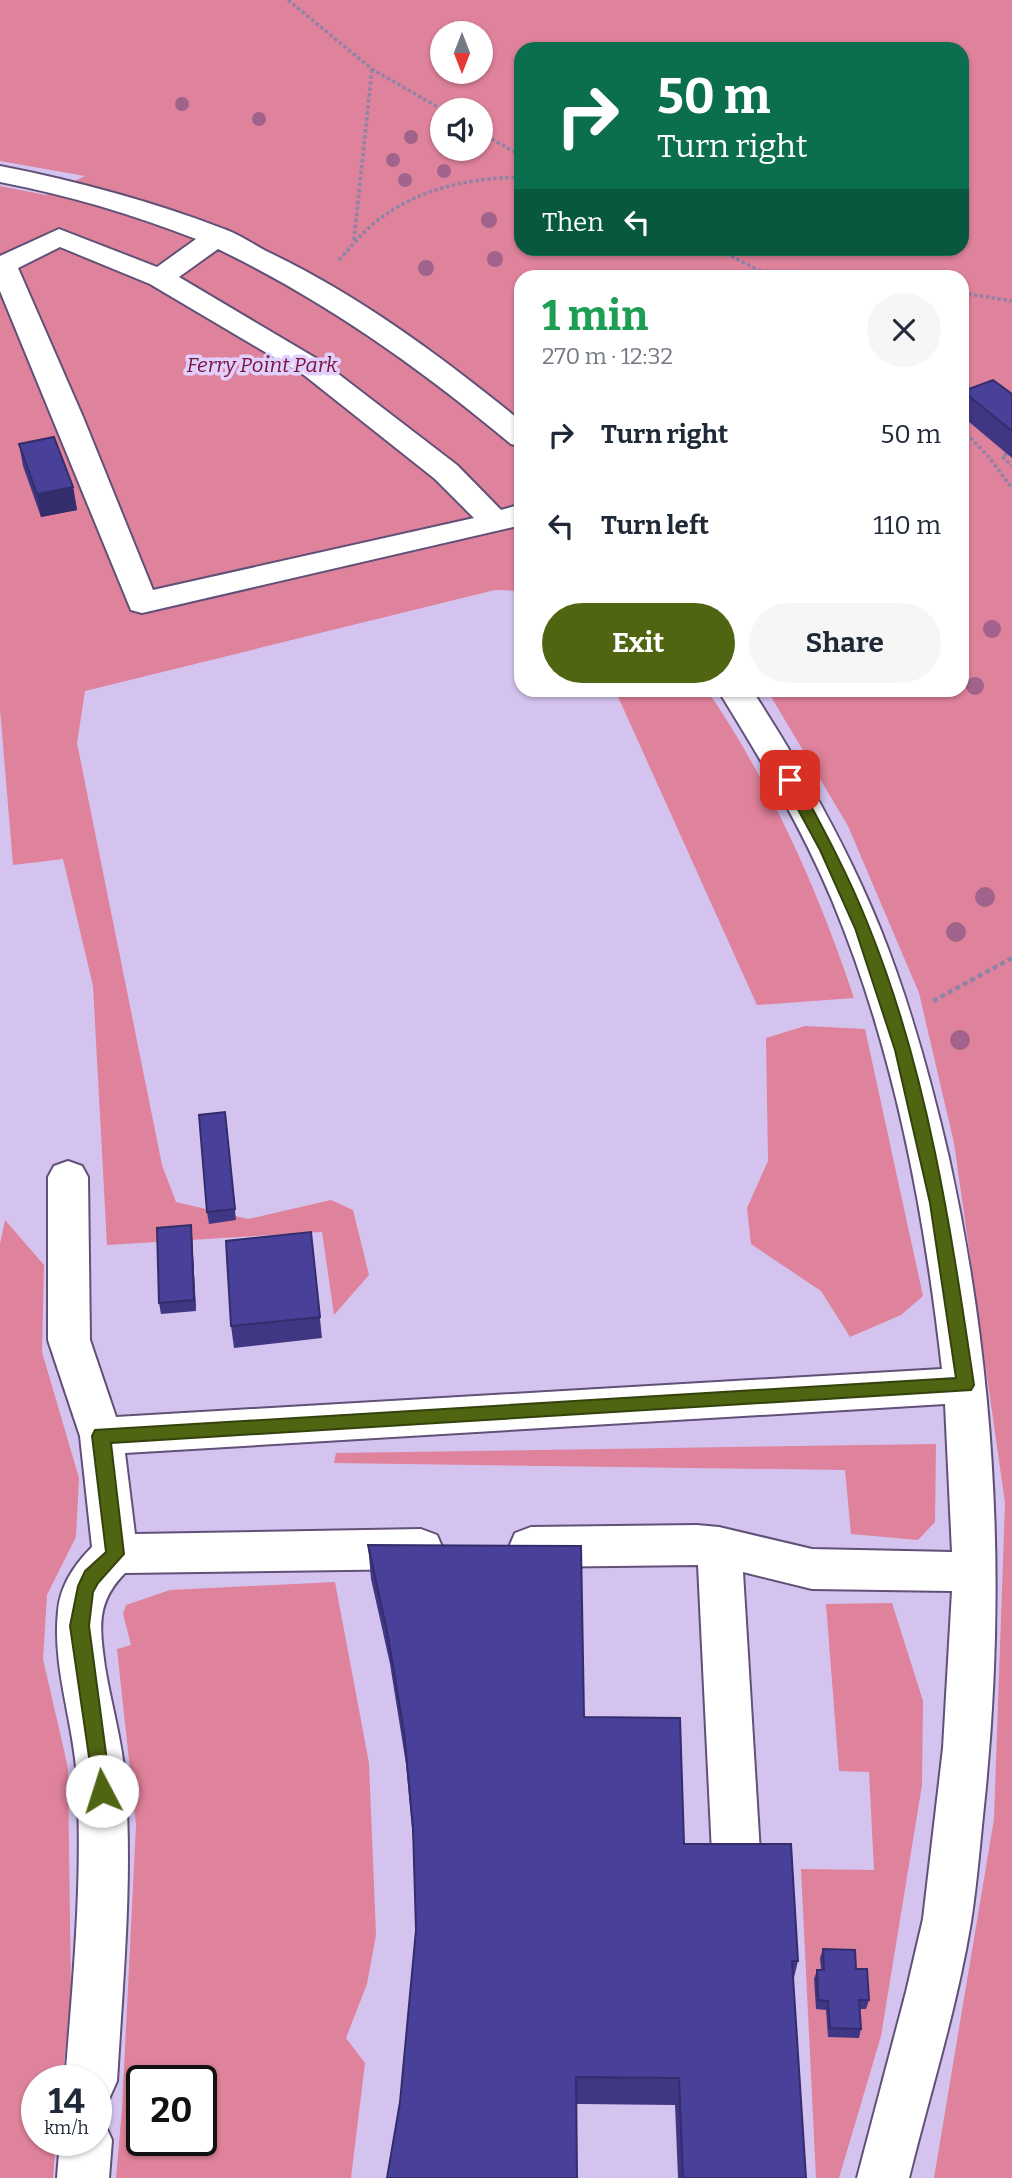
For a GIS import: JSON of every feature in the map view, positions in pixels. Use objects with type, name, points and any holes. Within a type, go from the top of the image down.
[{"type":"street","points":[[0,174],[51,182],[114,198],[218,236],[277,265],[362,316],[437,369],[514,432]]},
{"type":"street","points":[[160,278],[218,236]]},
{"type":"street","points":[[59,237],[160,278],[314,369],[509,519],[142,604],[68,417],[3,265],[59,237]]},
{"type":"street","points":[[740,697],[780,762],[827,850],[862,928],[891,1010],[914,1092],[939,1203],[965,1385],[974,1572],[968,1741],[945,1930],[883,2178]]},
{"type":"street","points":[[68,1177],[69,1340],[101,1436],[115,1554]]},
{"type":"street","points":[[101,1436],[965,1385]]},
{"type":"street","points":[[92,2065],[101,1939],[102,1809],[98,1752],[84,1671],[80,1609],[92,1577],[115,1554],[677,1544],[719,1547],[812,1569],[974,1572]]},
{"type":"street","points":[[719,1547],[737,1853]]},
{"type":"street","points":[[83,2178],[85,2156]]},
{"type":"path","points":[[288,0],[372,69],[430,102]]},
{"type":"path","points":[[372,69],[354,241],[395,207],[429,193],[465,182],[514,178]]},
{"type":"path","points":[[493,140],[514,152]]},
{"type":"path","points":[[730,256],[757,270]]},
{"type":"path","points":[[969,294],[1012,301]]},
{"type":"path","points":[[969,436],[1012,488]]},
{"type":"path","points":[[1007,454],[1002,456],[1012,466]]},
{"type":"path","points":[[923,1006],[1012,958]]},
{"type":"green space","name":"Ferry Point Park","points":[[0,0],[1012,0],[1012,2178],[934,2178],[994,1819],[1005,1503],[954,1143],[919,993],[848,826],[771,697],[969,697],[969,270],[514,270],[514,591],[495,590],[85,691],[77,743],[162,1165],[176,1202],[248,1219],[331,1200],[353,1210],[369,1275],[334,1315],[322,1232],[107,1245],[93,986],[63,859],[13,865],[0,709],[0,186],[46,195],[85,176],[0,161]]},
{"type":"green space","points":[[618,697],[711,697],[772,800],[809,878],[854,998],[757,1005]]},
{"type":"green space","points":[[805,1026],[865,1029],[923,1296],[901,1315],[850,1337],[821,1291],[751,1244],[747,1208],[768,1161],[766,1038]]},
{"type":"green space","points":[[5,1220],[44,1265],[42,1352],[79,1478],[76,1537],[47,1595],[43,1659],[68,1768],[71,1998],[64,2065],[21,2065],[21,2156],[55,2156],[53,2178],[0,2178],[0,1244]]},
{"type":"green space","points":[[936,1444],[935,1522],[918,1540],[851,1534],[845,1470],[334,1463],[336,1453]]},
{"type":"green space","points":[[335,1582],[369,1763],[376,1935],[367,1984],[346,2038],[365,2063],[351,2178],[116,2178],[136,1825],[117,1649],[131,1645],[123,1614],[126,1605],[170,1590]]},
{"type":"green space","points":[[892,1603],[923,1701],[922,1785],[881,2036],[839,2178],[816,2178],[801,1869],[874,1870],[869,1772],[839,1771],[826,1604]]},
{"type":"building","points":[[993,380],[1012,394],[1012,431],[969,396],[969,389]]},
{"type":"building","points":[[54,437],[73,487],[37,494],[19,444]]},
{"type":"building","points":[[225,1112],[235,1209],[207,1212],[199,1115]]},
{"type":"building","points":[[191,1225],[194,1300],[159,1303],[157,1228]]},
{"type":"building","points":[[311,1232],[320,1317],[231,1326],[226,1241]]},
{"type":"building","points":[[368,1545],[581,1546],[584,1717],[680,1718],[684,1844],[791,1844],[798,1961],[792,1961],[806,2178],[683,2178],[679,2078],[576,2077],[577,2178],[387,2178],[400,2102],[416,1930],[413,1827],[404,1732],[387,1631]]},
{"type":"building","points":[[823,1949],[855,1950],[856,1969],[867,1969],[869,2000],[859,2000],[861,2029],[830,2028],[828,2001],[818,2000],[817,1970],[824,1970]]},
{"type":"route","points":[[102,1791],[79,1626],[84,1592],[92,1577],[115,1554],[101,1436],[965,1385],[939,1203],[903,1050],[862,928],[827,850],[790,780]]}]
